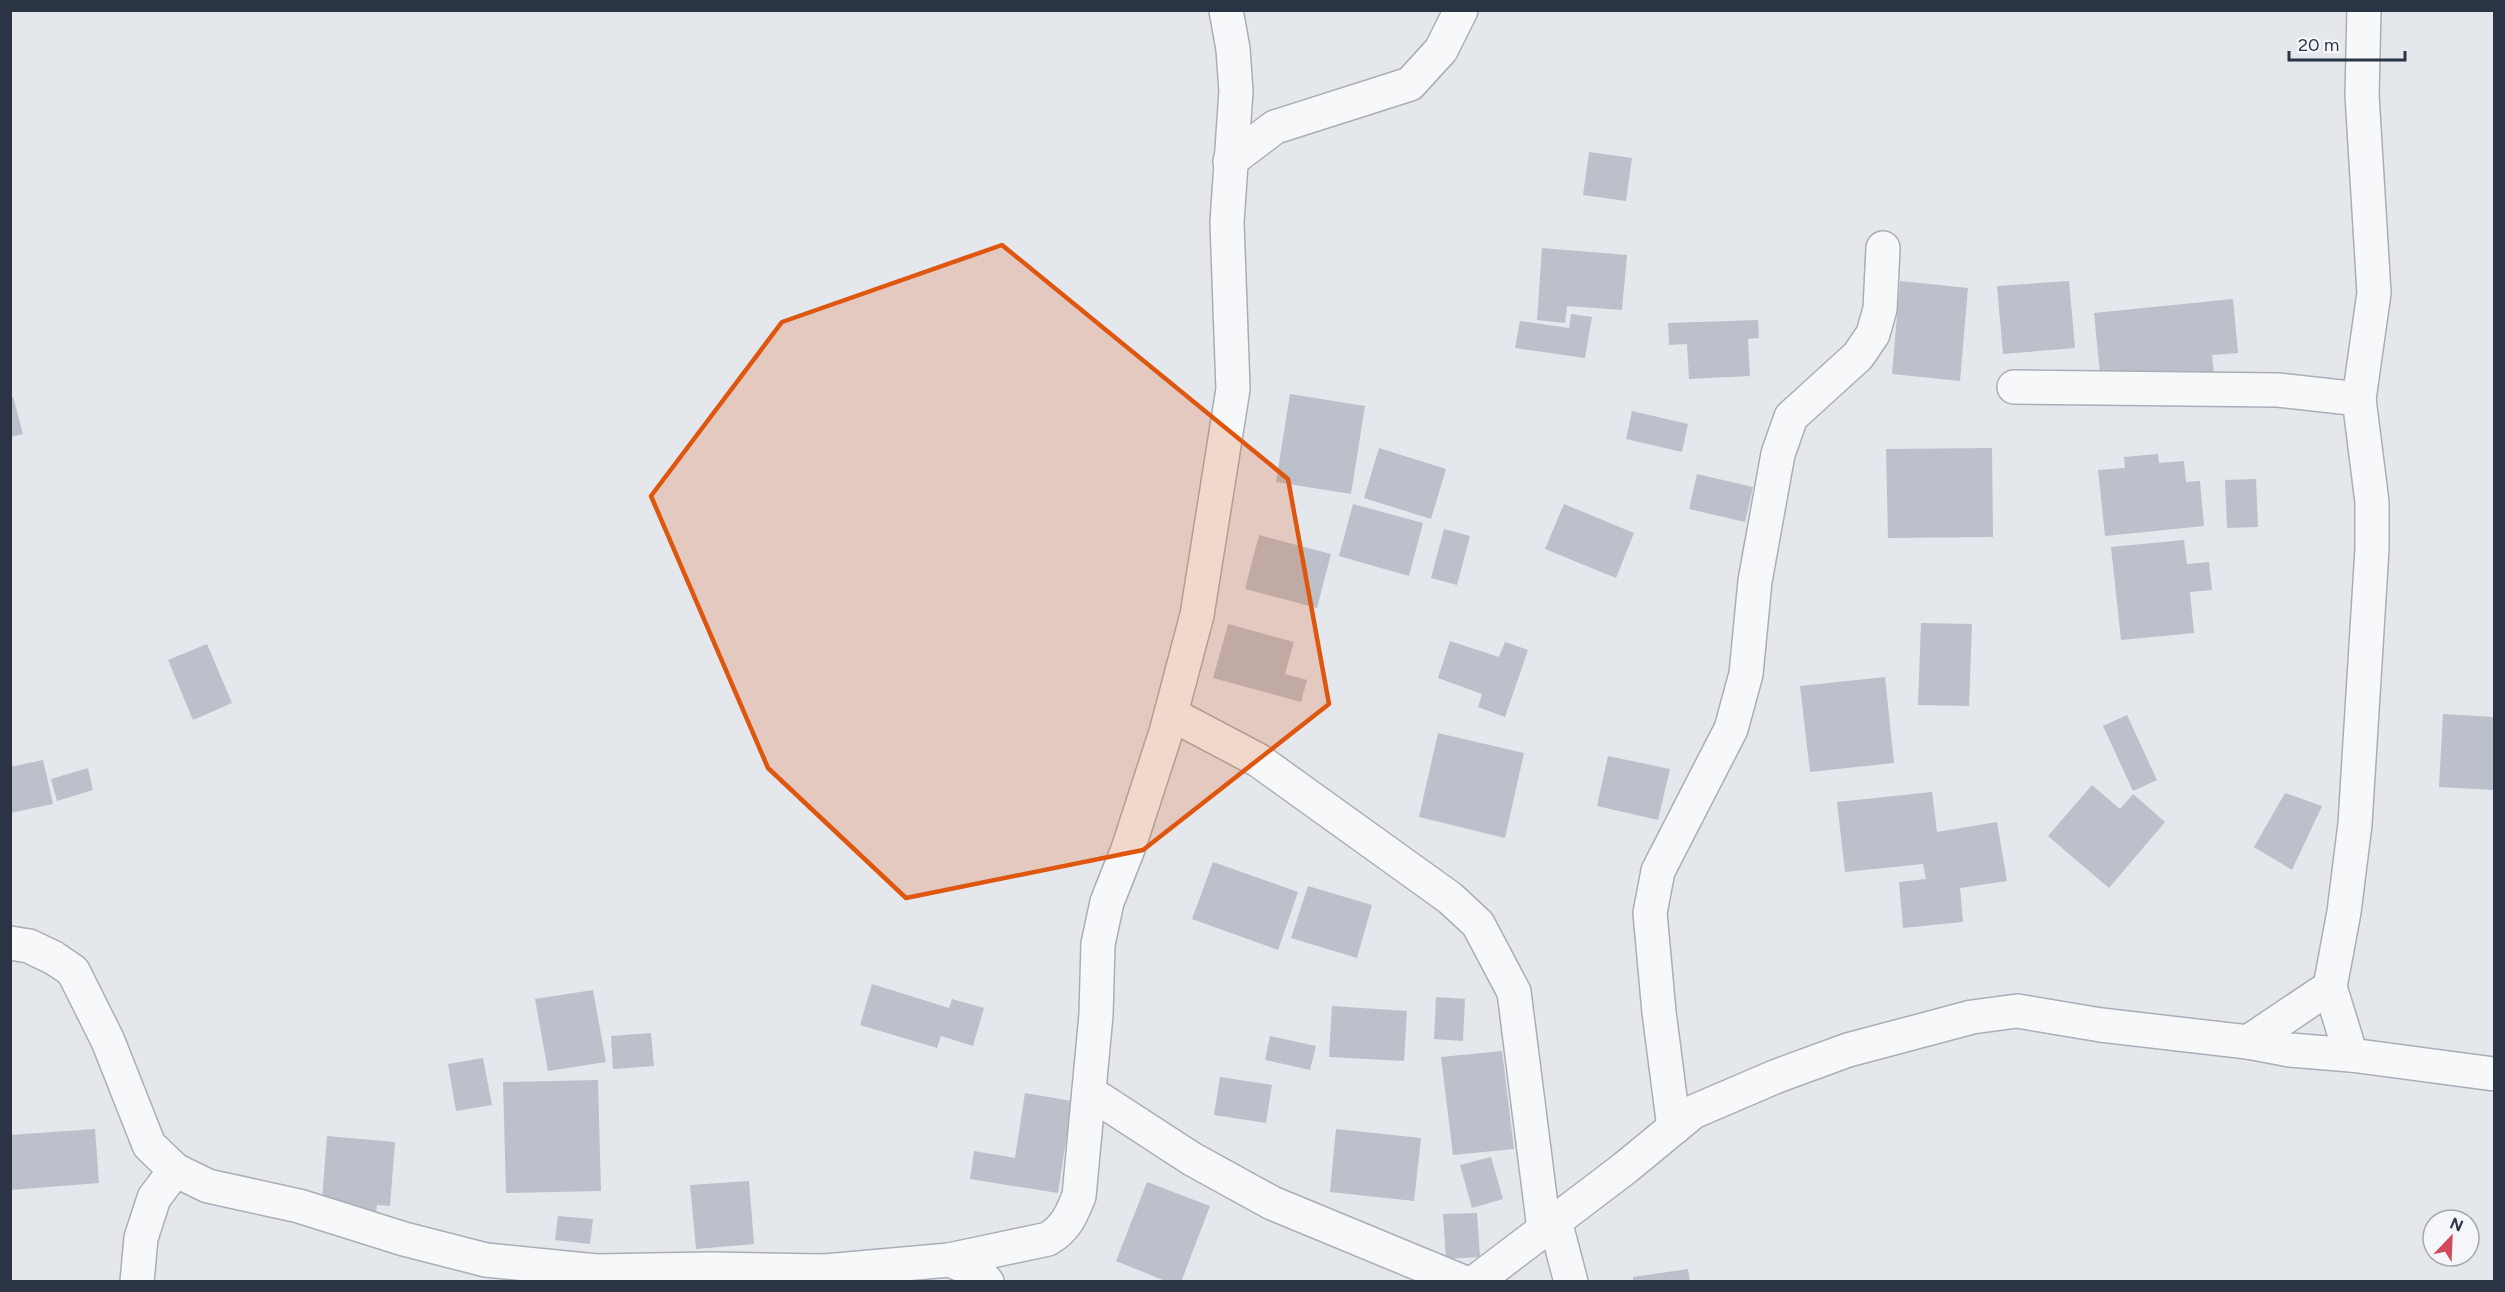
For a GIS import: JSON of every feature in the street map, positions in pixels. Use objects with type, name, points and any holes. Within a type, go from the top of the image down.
[{"type":"street","points":[[10,943],[29,946],[54,958],[73,971],[108,1041],[149,1145],[175,1170],[208,1186],[299,1206],[404,1239],[486,1260],[596,1271],[709,1269],[825,1271],[949,1260],[1048,1239],[1062,1230],[1070,1219],[1079,1196],[1095,1015],[1098,944],[1107,902],[1128,849],[1171,714],[1197,615],[1233,389],[1227,222],[1236,91],[1233,49],[1226,10]]},
{"type":"street","points":[[1230,161],[1275,128],[1410,84],[1441,50],[1461,10]]},
{"type":"street","points":[[2351,1055],[2330,987],[2344,912],[2355,824],[2372,549],[2372,502],[2359,399],[2374,293],[2362,95],[2364,10]]},
{"type":"street","points":[[1674,1128],[1659,1012],[1650,913],[1658,871],[1731,729],[1746,674],[1755,581],[1781,445],[1791,417],[1858,356],[1873,334],[1880,309],[1883,248]]},
{"type":"street","points":[[2014,387],[2278,390],[2359,399]]},
{"type":"street","points":[[1171,714],[1258,760],[1450,898],[1478,924],[1514,992],[1550,1225],[1571,1281]]},
{"type":"street","points":[[2248,1042],[2330,987]]},
{"type":"street","points":[[1475,1281],[1693,1112],[1777,1076],[1848,1050],[1972,1017],[2017,1011],[2101,1025],[2248,1042],[2290,1050],[2351,1055],[2494,1074]]},
{"type":"street","points":[[1089,1092],[1192,1159],[1272,1203],[1463,1281]]},
{"type":"street","points":[[137,1281],[141,1238],[154,1198],[175,1170]]},
{"type":"street","points":[[949,1260],[977,1271],[987,1281]]},
{"type":"highlighted area","points":[[1002,245],[1288,479],[1329,704],[1143,850],[906,898],[768,768],[651,496],[782,322]]},
{"type":"building","points":[[1589,152],[1632,158],[1626,201],[1583,195]]},
{"type":"building","points":[[1542,248],[1627,255],[1622,310],[1567,306],[1565,323],[1537,320]]},
{"type":"building","points":[[1900,281],[1968,288],[1960,381],[1892,374]]},
{"type":"building","points":[[2069,281],[2075,348],[2003,354],[1997,286]]},
{"type":"building","points":[[2233,299],[2238,353],[2212,355],[2214,373],[2101,384],[2094,313]]},
{"type":"building","points":[[1571,314],[1592,317],[1585,358],[1515,348],[1520,321],[1569,328]]},
{"type":"building","points":[[1758,320],[1759,338],[1748,339],[1750,376],[1689,379],[1687,344],[1669,345],[1668,323]]},
{"type":"building","points":[[1290,394],[1365,406],[1351,494],[1276,482]]},
{"type":"building","points":[[13,397],[23,434],[10,437],[10,398]]},
{"type":"building","points":[[1632,411],[1688,424],[1682,452],[1626,439]]},
{"type":"building","points":[[1379,448],[1446,469],[1431,519],[1364,498]]},
{"type":"building","points":[[1992,448],[1993,537],[1888,538],[1886,449]]},
{"type":"building","points":[[2158,454],[2159,463],[2184,461],[2186,482],[2200,481],[2204,526],[2105,536],[2098,470],[2125,468],[2124,457]]},
{"type":"building","points":[[1697,474],[1753,487],[1745,522],[1689,509]]},
{"type":"building","points":[[2256,479],[2258,527],[2227,528],[2225,480]]},
{"type":"building","points":[[1353,504],[1423,523],[1409,576],[1339,556]]},
{"type":"building","points":[[1564,504],[1634,533],[1616,578],[1545,549]]},
{"type":"building","points":[[1444,529],[1470,536],[1457,585],[1431,578]]},
{"type":"building","points":[[1259,535],[1331,554],[1317,608],[1245,589]]},
{"type":"building","points":[[2184,540],[2187,564],[2209,562],[2212,590],[2190,592],[2194,633],[2121,640],[2111,547]]},
{"type":"building","points":[[1921,623],[1972,624],[1969,706],[1918,705]]},
{"type":"building","points":[[1228,624],[1294,642],[1285,674],[1307,680],[1301,702],[1213,678]]},
{"type":"building","points":[[1450,641],[1499,657],[1505,642],[1528,650],[1505,717],[1478,707],[1482,694],[1438,678]]},
{"type":"building","points":[[207,644],[232,703],[193,720],[168,660]]},
{"type":"building","points":[[1885,677],[1894,763],[1810,772],[1800,686]]},
{"type":"building","points":[[2443,714],[2494,717],[2494,790],[2439,787]]},
{"type":"building","points":[[2127,715],[2157,780],[2133,791],[2103,726]]},
{"type":"building","points":[[1438,733],[1524,753],[1505,838],[1419,817]]},
{"type":"building","points":[[1608,756],[1670,769],[1658,820],[1597,806]]},
{"type":"building","points":[[43,760],[53,804],[10,813],[10,767]]},
{"type":"building","points":[[88,768],[93,790],[57,801],[51,779]]},
{"type":"building","points":[[2092,785],[2120,809],[2133,794],[2165,822],[2109,888],[2048,836]]},
{"type":"building","points":[[1932,792],[1937,832],[1997,822],[2007,881],[1960,888],[1963,922],[1903,928],[1899,882],[1926,879],[1923,864],[1845,872],[1837,802]]},
{"type":"building","points":[[2285,793],[2322,806],[2292,870],[2254,847]]},
{"type":"building","points":[[1213,862],[1298,892],[1278,950],[1192,919]]},
{"type":"building","points":[[1308,886],[1372,905],[1357,958],[1291,938]]},
{"type":"building","points":[[872,984],[949,1008],[952,999],[984,1008],[973,1046],[941,1036],[937,1048],[860,1025]]},
{"type":"building","points":[[593,990],[606,1062],[548,1071],[535,999]]},
{"type":"building","points":[[1436,997],[1465,999],[1463,1041],[1434,1039]]},
{"type":"building","points":[[1332,1006],[1407,1011],[1404,1061],[1329,1057]]},
{"type":"building","points":[[651,1033],[654,1066],[613,1069],[611,1036]]},
{"type":"building","points":[[1270,1036],[1316,1046],[1310,1070],[1265,1060]]},
{"type":"building","points":[[1502,1051],[1514,1149],[1453,1155],[1441,1057]]},
{"type":"building","points":[[483,1058],[492,1105],[456,1111],[448,1064]]},
{"type":"building","points":[[1220,1077],[1272,1085],[1266,1123],[1214,1115]]},
{"type":"building","points":[[598,1080],[601,1191],[506,1193],[503,1082]]},
{"type":"building","points":[[1025,1093],[1072,1101],[1058,1193],[970,1179],[974,1151],[1015,1158]]},
{"type":"building","points":[[95,1129],[99,1183],[10,1190],[10,1135]]},
{"type":"building","points":[[1336,1129],[1421,1138],[1414,1201],[1330,1192]]},
{"type":"building","points":[[327,1136],[395,1142],[390,1206],[377,1205],[375,1220],[340,1217],[341,1202],[322,1200]]},
{"type":"building","points":[[1491,1157],[1503,1199],[1472,1208],[1460,1165]]},
{"type":"building","points":[[749,1181],[754,1244],[696,1249],[690,1185]]},
{"type":"building","points":[[1147,1182],[1210,1206],[1181,1282],[1168,1282],[1116,1261]]},
{"type":"building","points":[[1477,1213],[1480,1257],[1446,1259],[1443,1214]]},
{"type":"building","points":[[558,1216],[593,1219],[590,1244],[555,1240]]},
{"type":"building","points":[[1688,1269],[1690,1282],[1633,1282],[1633,1277]]}]
